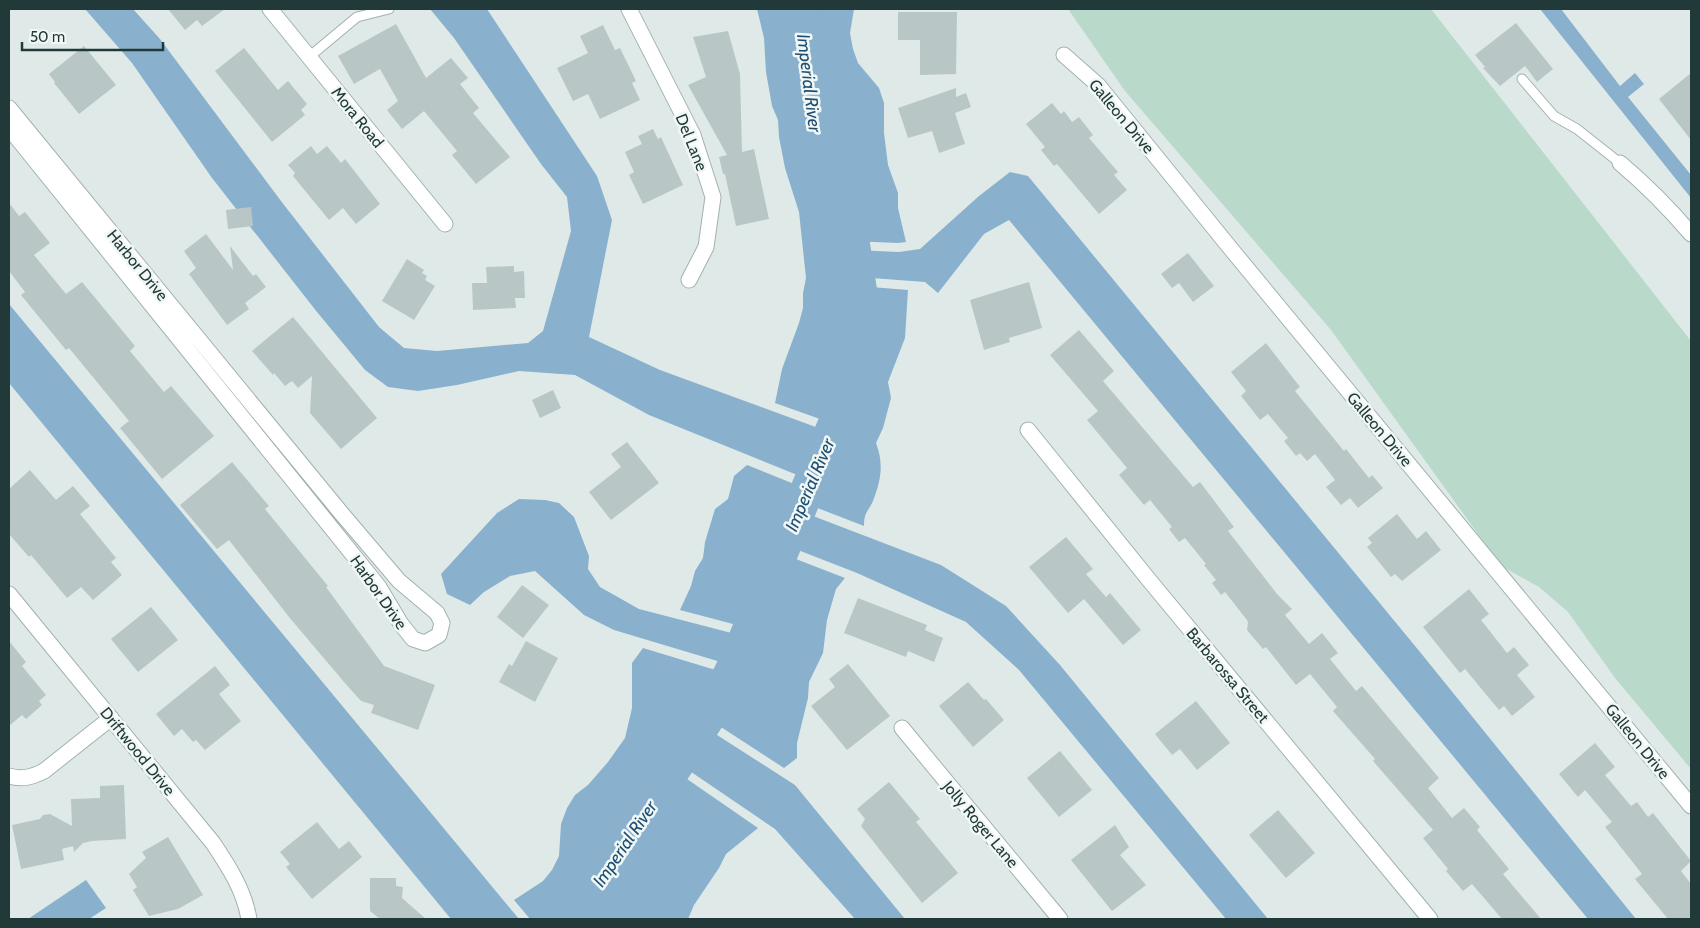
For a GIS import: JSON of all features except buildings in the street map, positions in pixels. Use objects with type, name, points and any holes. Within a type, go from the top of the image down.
[{"type":"street","name":"Mora Road","points":[[270,9],[445,224]]},
{"type":"street","name":"Del Lane","points":[[629,9],[693,135],[713,198],[706,247],[689,280]]},
{"type":"street","name":"Galleon Drive","points":[[1064,55],[1098,85],[1691,806]]},
{"type":"street","name":"Harbor Drive","points":[[9,108],[347,520],[399,581],[438,613],[442,623],[439,635],[425,643],[413,639],[401,624],[379,587],[9,128]]},
{"type":"street","points":[[1620,163],[1670,209],[1691,234]]},
{"type":"street","name":"Barbarossa Street","points":[[1028,430],[1149,580],[1430,919]]},
{"type":"street","name":"Driftwood Drive","points":[[9,594],[213,843],[232,871],[242,892],[249,919]]},
{"type":"street","points":[[9,776],[22,778],[44,771],[111,718]]},
{"type":"street","name":"Jolly Roger Lane","points":[[902,728],[1060,919]]},
{"type":"lane","points":[[309,56],[357,17],[389,9]]},
{"type":"lane","points":[[1522,80],[1554,116],[1577,129],[1620,163]]},
{"type":"green space","points":[[1068,9],[1431,9],[1691,341],[1691,769],[1615,678],[1568,612],[1539,587],[1501,566],[1331,330],[1125,91]]},
{"type":"water","points":[[85,9],[133,9],[160,39],[281,201],[379,327],[404,348],[437,351],[528,343],[543,331],[571,231],[567,197],[541,164],[454,38],[430,9],[487,9],[597,176],[612,220],[589,337],[660,370],[832,433],[812,481],[649,415],[575,375],[519,371],[457,385],[418,391],[388,387],[365,370],[317,312],[212,178],[132,63]]},
{"type":"water","points":[[757,9],[791,9],[798,18],[806,22],[813,17],[816,9],[854,9],[850,33],[853,49],[858,63],[879,88],[884,103],[884,133],[888,165],[898,193],[898,208],[906,242],[850,241],[846,244],[845,249],[847,268],[855,284],[859,286],[908,290],[905,338],[888,382],[891,398],[883,428],[876,443],[881,465],[878,486],[866,515],[864,526],[802,502],[797,502],[791,507],[777,541],[777,547],[783,554],[845,578],[836,589],[827,620],[823,653],[809,682],[808,698],[797,743],[797,758],[784,768],[707,718],[702,717],[695,720],[671,757],[669,763],[674,770],[758,828],[726,854],[719,868],[694,905],[688,919],[530,919],[514,900],[543,881],[552,870],[559,856],[561,824],[567,808],[575,795],[588,785],[608,762],[625,738],[632,708],[632,663],[643,648],[732,675],[741,671],[747,662],[755,641],[753,633],[748,628],[680,610],[691,586],[695,571],[703,558],[705,542],[715,509],[728,499],[734,476],[747,465],[809,490],[815,490],[820,485],[840,437],[839,428],[834,424],[775,403],[782,369],[803,308],[806,278],[799,212],[785,168],[778,120],[772,106],[766,72],[764,38]]},
{"type":"water","points":[[1540,9],[1561,9],[1620,86],[1635,73],[1644,84],[1628,97],[1691,175],[1691,198]]},
{"type":"water","points":[[1010,172],[1028,176],[1420,652],[1636,919],[1588,919],[1009,220],[984,234],[938,293],[925,282],[858,277],[854,250],[899,252],[920,249],[979,196]]},
{"type":"water","points":[[9,304],[519,919],[451,919],[9,383]]},
{"type":"water","points":[[519,499],[545,500],[559,503],[574,517],[589,556],[588,569],[600,587],[639,609],[747,637],[734,666],[614,630],[584,615],[535,571],[510,576],[484,592],[470,605],[447,594],[441,574],[497,513]]},
{"type":"water","points":[[800,511],[941,565],[1006,606],[1060,665],[1268,919],[1226,919],[1019,670],[966,622],[857,573],[785,545]]},
{"type":"water","points":[[703,726],[795,785],[905,919],[855,919],[775,829],[678,763]]},
{"type":"water","points":[[86,880],[106,908],[89,919],[28,919]]},
{"type":"waterway","name":"Imperial River","points":[[805,67],[800,29],[806,9]]},
{"type":"waterway","name":"Imperial River","points":[[840,197],[849,218],[863,310],[858,333]]},
{"type":"waterway","name":"Imperial River","points":[[648,808],[711,713],[734,666],[836,421],[847,379]]}]
